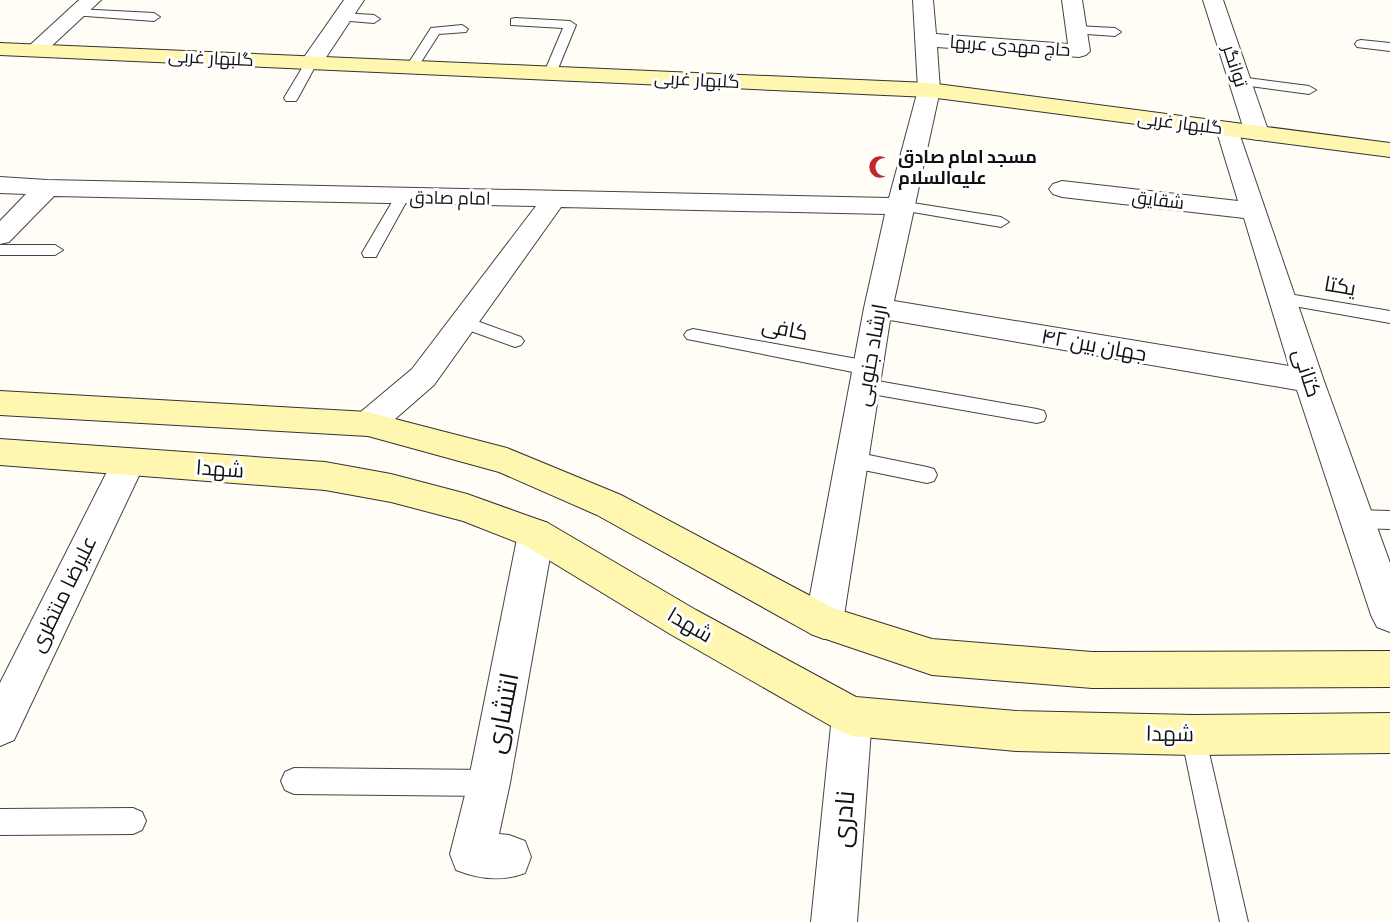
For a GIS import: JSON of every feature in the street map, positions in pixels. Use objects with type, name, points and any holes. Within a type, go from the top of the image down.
[{"type":"main road","name":"گلبهار غربی","points":[[0,49],[929,90],[1390,150]]},
{"type":"main road","points":[[0,403],[368,424],[507,461],[588,496],[663,533],[824,621],[932,657],[1092,670],[1390,669]]},
{"type":"main road","points":[[239,470],[261,418]]},
{"type":"main road","name":"شهدا","points":[[0,452],[324,476],[391,488],[467,508],[536,534],[852,717],[1016,731],[1193,735],[1390,734]]},
{"type":"street","name":"ارشاد جنوبی","points":[[824,621],[854,460],[878,308],[900,206],[929,90],[923,0]]},
{"type":"street","name":"حاج مهدی عربها","points":[[926,40],[1078,51],[1072,0]]},
{"type":"street","name":"توانگر","points":[[1213,0],[1240,81],[1243,131]]},
{"type":"street","points":[[36,50],[84,7]]},
{"type":"street","points":[[311,63],[348,8]]},
{"type":"street","name":"کتانی","points":[[1243,131],[1255,211],[1309,381],[1390,615]]},
{"type":"street","name":"امام صادق","points":[[0,185],[402,197],[900,206]]},
{"type":"street","points":[[0,236],[47,188]]},
{"type":"street","name":"شقایق","points":[[1062,189],[1255,211]]},
{"type":"street","points":[[368,424],[423,377],[554,199]]},
{"type":"street","name":"جهان بین ۴۲","points":[[878,308],[1309,381]]},
{"type":"street","name":"علیرضا منتظری","points":[[0,726],[128,463]]},
{"type":"street","name":"انتشاری","points":[[509,857],[472,854],[489,783],[536,534]]},
{"type":"street","name":"نادری","points":[[834,922],[852,717]]},
{"type":"lane","points":[[84,7],[154,17]]},
{"type":"lane","points":[[348,8],[374,19]]},
{"type":"lane","points":[[515,22],[570,25],[550,73]]},
{"type":"lane","points":[[412,67],[435,31],[462,29]]},
{"type":"lane","points":[[1076,30],[1115,32]]},
{"type":"lane","points":[[1361,44],[1390,47]]},
{"type":"lane","points":[[291,99],[311,63]]},
{"type":"lane","points":[[1240,81],[1309,90]]},
{"type":"lane","points":[[370,253],[402,197]]},
{"type":"lane","points":[[900,206],[1001,222]]},
{"type":"lane","points":[[0,250],[55,250]]},
{"type":"lane","name":"یکتا","points":[[1283,299],[1390,317]]},
{"type":"lane","points":[[463,322],[515,341]]},
{"type":"lane","name":"کافی","points":[[693,335],[1037,416]]},
{"type":"lane","points":[[854,460],[927,475]]},
{"type":"lane","points":[[1356,519],[1390,520]]},
{"type":"lane","points":[[1193,735],[1234,922]]},
{"type":"lane","points":[[294,781],[489,783]]},
{"type":"lane","points":[[0,822],[133,821]]},
{"type":"place","name":"مسجد امام صادق علیه‌السلام","points":[[880,167]]}]
